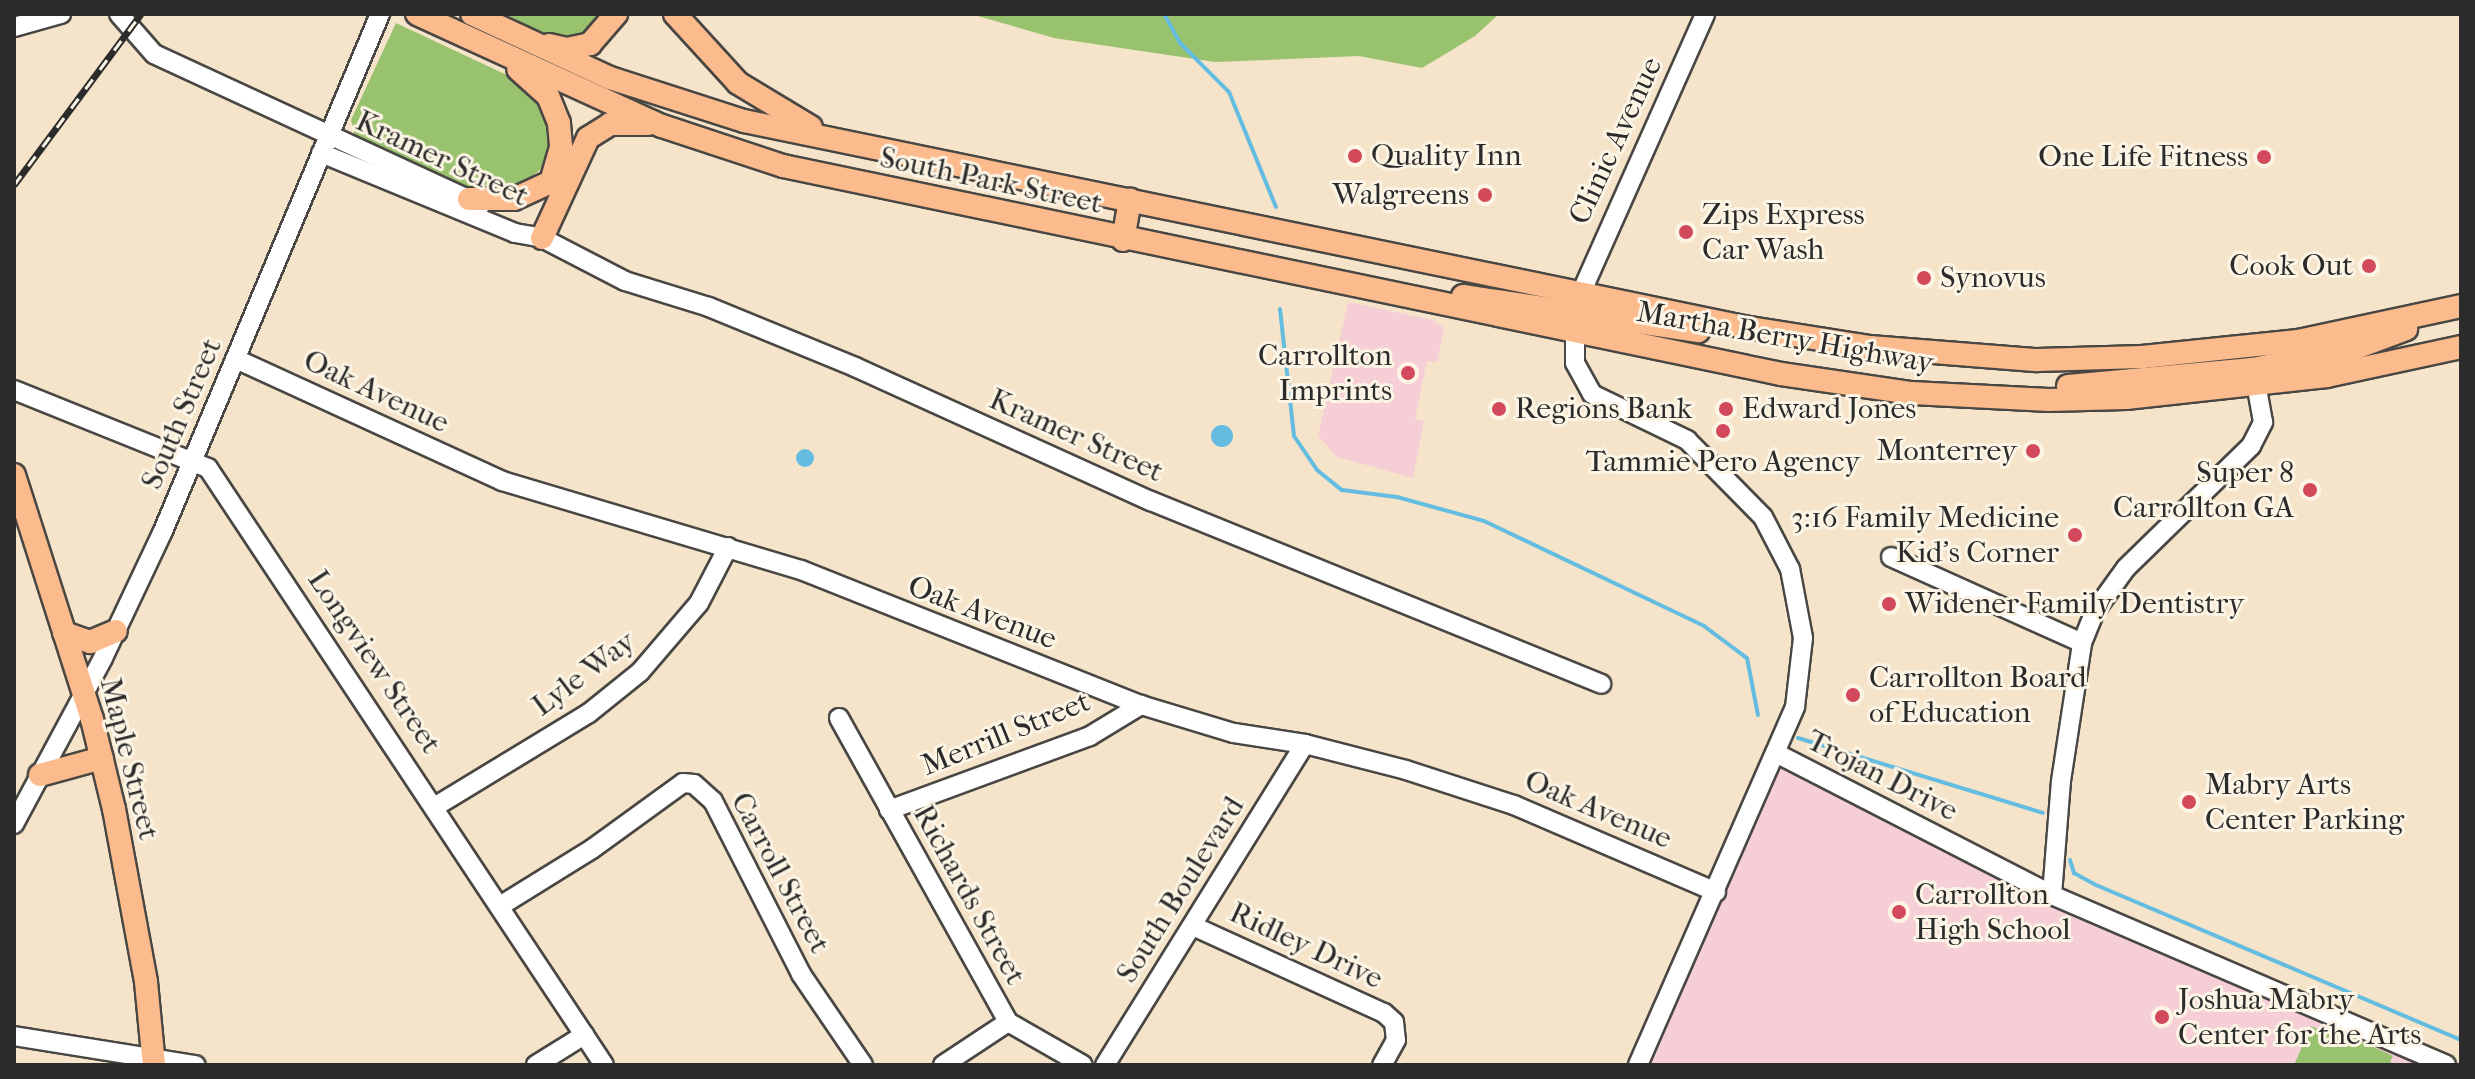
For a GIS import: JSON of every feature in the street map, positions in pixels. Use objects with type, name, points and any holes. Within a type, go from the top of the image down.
[{"type":"main road","name":"South Park Street","points":[[417,14],[662,126],[783,166],[1414,300],[1578,313]]},
{"type":"main road","name":"South Park Street","points":[[472,14],[517,37],[679,102],[848,144],[1130,200],[1578,313]]},
{"type":"main road","points":[[517,37],[580,48],[601,37],[616,14]]},
{"type":"main road","points":[[675,14],[738,83],[848,144]]},
{"type":"main road","points":[[496,50],[542,89],[556,112],[561,146],[537,236]]},
{"type":"main road","points":[[537,236],[583,145],[594,132],[619,122],[662,126]]},
{"type":"main road","points":[[469,199],[514,199],[551,182]]},
{"type":"main road","points":[[1123,240],[1130,200]]},
{"type":"main road","name":"Martha Berry Highway","points":[[1578,313],[1744,327],[1920,353],[2037,360],[2245,347],[2461,306]]},
{"type":"main road","name":"Martha Berry Highway","points":[[1578,313],[1856,386],[2013,399],[2126,398],[2461,347]]},
{"type":"main road","points":[[2256,378],[2388,338],[2426,314]]},
{"type":"main road","name":"Maple Street","points":[[16,488],[102,758],[134,910],[154,1063]]},
{"type":"main road","points":[[64,633],[90,642],[116,631]]},
{"type":"main road","points":[[40,775],[102,758]]},
{"type":"street","points":[[14,27],[61,14]]},
{"type":"street","points":[[119,14],[154,54],[325,145]]},
{"type":"street","name":"Clinic Avenue","points":[[1578,313],[1705,14]]},
{"type":"street","name":"South Street","points":[[14,824],[116,631],[236,359],[376,22]]},
{"type":"street","name":"Kramer Street","points":[[325,145],[469,199],[521,223],[537,236],[625,281],[709,307],[855,367],[1151,501],[1601,684]]},
{"type":"street","name":"Kramer Street","points":[[325,145],[515,233],[537,236]]},
{"type":"street","name":"Trojan Drive","points":[[1578,313],[1575,363],[1592,394],[1687,440],[1747,497],[1776,537],[1793,581],[1803,638],[1795,707],[1776,753],[2052,895],[2446,1065]]},
{"type":"street","points":[[2052,895],[2061,781],[2082,643],[2095,611],[2126,568],[2251,446],[2263,422],[2256,378],[2245,347]]},
{"type":"street","name":"Oak Avenue","points":[[236,359],[502,481],[801,570],[1141,705],[1234,733],[1305,744],[1514,805],[1716,892]]},
{"type":"street","name":"Longview Street","points":[[14,390],[208,468],[231,497],[436,806],[604,1065]]},
{"type":"street","name":"Lyle Way","points":[[436,806],[589,713],[640,672],[699,603],[728,547]]},
{"type":"street","points":[[1891,557],[2082,643]]},
{"type":"street","name":"Merrill Street","points":[[889,810],[1090,736],[1141,705]]},
{"type":"street","name":"Richards Street","points":[[839,718],[1008,1022],[1083,1065]]},
{"type":"street","name":"South Boulevard","points":[[1105,1065],[1305,744]]},
{"type":"street","points":[[1638,1065],[1776,753]]},
{"type":"street","name":"Carroll Street","points":[[500,906],[592,849],[683,783],[694,784],[713,801],[801,974],[863,1065]]},
{"type":"street","name":"Ridley Drive","points":[[1193,926],[1384,1013],[1394,1022],[1396,1040],[1382,1065]]},
{"type":"street","points":[[943,1065],[1008,1022]]},
{"type":"street","points":[[536,1065],[584,1035]]},
{"type":"street","points":[[14,1036],[154,1063],[196,1065]]},
{"type":"shaded area","points":[[1348,302],[1433,320],[1444,328],[1437,362],[1427,361],[1415,419],[1424,421],[1413,478],[1337,457],[1318,436]]},
{"type":"shaded area","name":"Carrollton High School","points":[[1776,753],[2430,1065],[1638,1065]]},
{"type":"green space","points":[[505,14],[605,14],[587,32],[571,38],[538,31]]},
{"type":"green space","points":[[971,14],[1499,14],[1475,36],[1422,68],[1359,56],[1215,62],[1054,38]]},
{"type":"green space","points":[[396,23],[524,83],[543,99],[555,127],[545,166],[522,184],[478,194],[357,144],[351,120]]},
{"type":"green space","points":[[2311,1026],[2329,1033],[2332,1028],[2393,1056],[2390,1062],[2396,1065],[2294,1065]]},
{"type":"water","points":[[1222,425],[1230,428],[1233,436],[1230,444],[1222,447],[1214,444],[1211,436],[1214,428]]},
{"type":"water","points":[[805,449],[814,458],[805,467],[796,458]]},
{"type":"waterway","points":[[1164,14],[1180,43],[1229,92],[1276,207]]},
{"type":"waterway","points":[[1280,309],[1294,436],[1317,470],[1342,490],[1397,497],[1484,521],[1704,626],[1747,658],[1758,715]]},
{"type":"waterway","points":[[1798,738],[2043,813]]},
{"type":"waterway","points":[[2070,860],[2074,873],[2096,885],[2461,1040]]},
{"type":"railway","points":[[14,185],[141,14]]},
{"type":"place","name":"Quality Inn","points":[[1355,156]]},
{"type":"place","name":"One Life Fitness","points":[[2264,157]]},
{"type":"place","name":"Walgreens","points":[[1485,195]]},
{"type":"place","name":"Zips Express Car Wash","points":[[1686,232]]},
{"type":"place","name":"Cook Out","points":[[2369,266]]},
{"type":"place","name":"Synovus","points":[[1924,278]]},
{"type":"place","name":"Carrollton Imprints","points":[[1408,373]]},
{"type":"place","name":"Regions Bank","points":[[1499,409]]},
{"type":"place","name":"Edward Jones","points":[[1726,409]]},
{"type":"place","name":"Tammie Pero Agency","points":[[1723,431]]},
{"type":"place","name":"Monterrey","points":[[2033,451]]},
{"type":"place","name":"Super 8 Carrollton GA","points":[[2310,490]]},
{"type":"place","name":"3:16 Family Medicine Kid's Corner","points":[[2075,535]]},
{"type":"place","name":"Widener Family Dentistry","points":[[1889,604]]},
{"type":"place","name":"Carrollton Board of Education","points":[[1853,695]]},
{"type":"place","name":"Mabry Arts Center Parking","points":[[2189,802]]},
{"type":"place","name":"Carrollton High School","points":[[1899,912]]},
{"type":"place","name":"Joshua Mabry Center for the Arts","points":[[2162,1017]]}]
